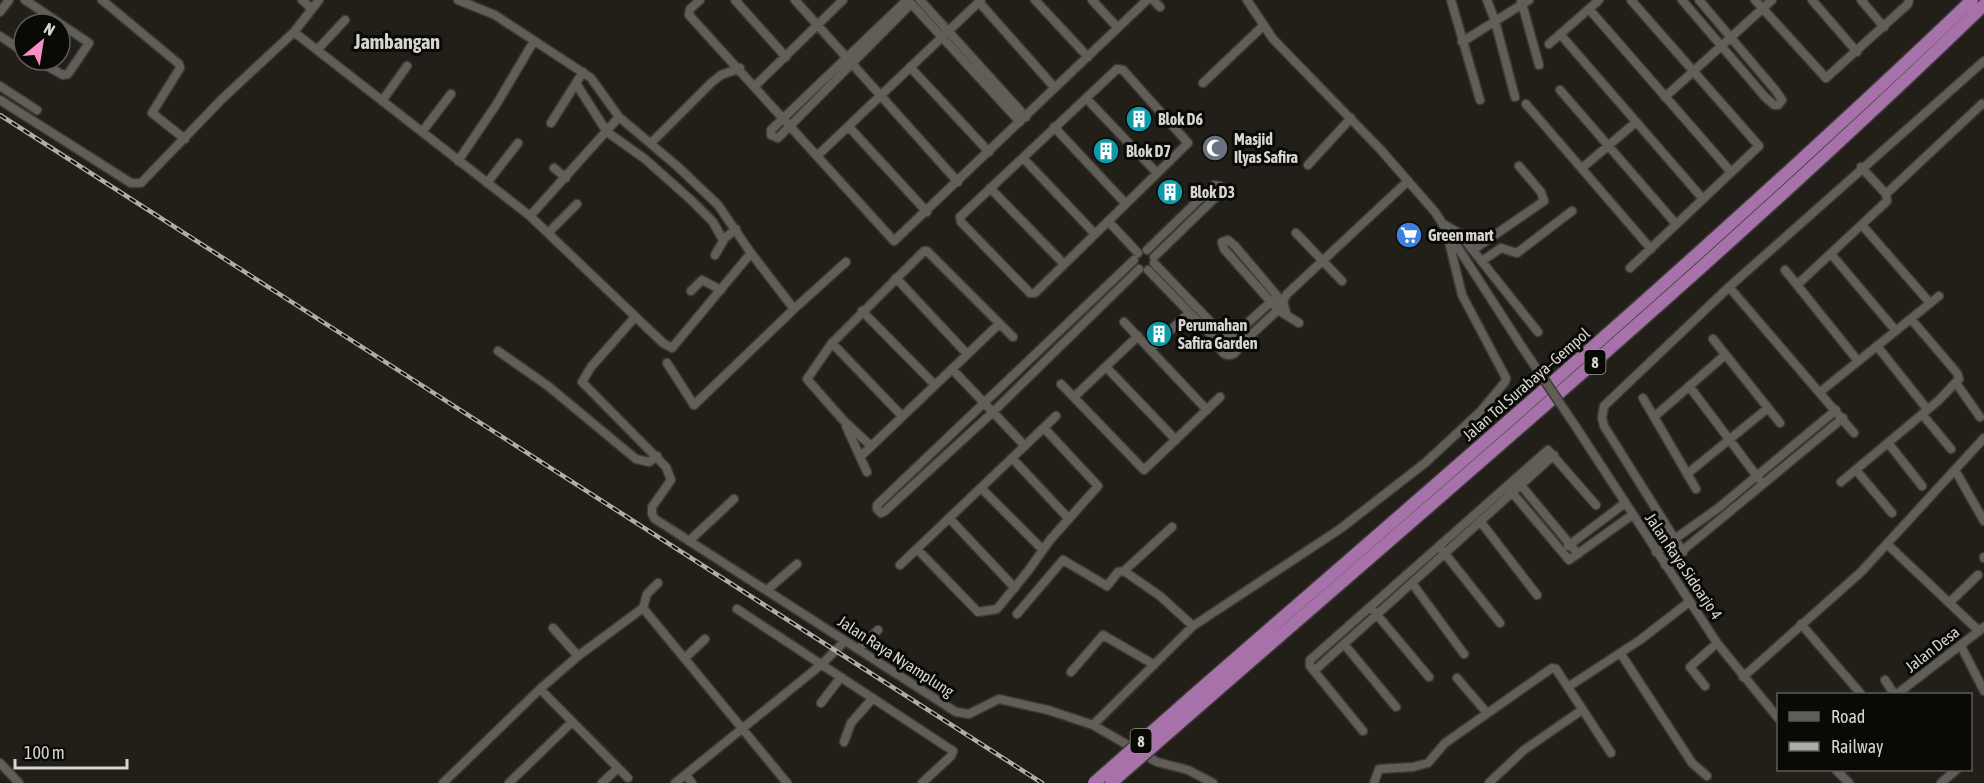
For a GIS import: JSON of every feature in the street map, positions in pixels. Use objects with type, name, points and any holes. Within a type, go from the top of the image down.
[{"type":"highway","name":"Jalan Tol Surabaya–Gempol","points":[[1111,783],[1193,703],[1703,252],[1972,0]]},
{"type":"highway","name":"Jalan Tol Surabaya–Gempol","points":[[1094,783],[1193,703],[1672,294],[1812,169],[1984,5]]},
{"type":"street","points":[[0,12],[9,0]]},
{"type":"street","points":[[25,0],[43,12]]},
{"type":"street","points":[[102,0],[179,64],[180,68],[152,113],[185,139]]},
{"type":"street","points":[[302,0],[312,9]]},
{"type":"street","points":[[0,100],[131,183],[145,181],[222,99],[294,32],[319,0]]},
{"type":"street","points":[[458,0],[483,9],[530,47],[580,79],[612,126],[696,195],[728,235],[751,253],[794,309]]},
{"type":"street","points":[[700,0],[690,9],[689,15],[740,68],[892,241],[927,212],[1147,0]]},
{"type":"street","points":[[735,0],[786,57]]},
{"type":"street","points":[[795,0],[958,182]]},
{"type":"street","points":[[756,86],[843,0]]},
{"type":"street","points":[[1035,0],[1088,57]]},
{"type":"street","points":[[1092,0],[1118,28]]},
{"type":"street","points":[[1153,0],[1160,7]]},
{"type":"street","points":[[1249,0],[1263,26],[1352,118],[1445,225],[1460,234],[1538,332]]},
{"type":"street","points":[[1451,0],[1480,100]]},
{"type":"street","points":[[1486,0],[1495,21],[1515,97]]},
{"type":"street","points":[[1549,44],[1599,0]]},
{"type":"street","points":[[1630,268],[1759,146],[1631,0]]},
{"type":"street","points":[[1682,0],[1765,96],[1774,105],[1778,105],[1782,100],[1776,91],[1699,0]]},
{"type":"street","points":[[1755,0],[1823,78],[1828,78],[1857,52],[1908,4],[1909,0]]},
{"type":"street","points":[[1665,97],[1772,0]]},
{"type":"street","points":[[1812,0],[1857,52]]},
{"type":"street","points":[[1861,0],[1884,27]]},
{"type":"street","points":[[913,1],[946,33],[1023,119]]},
{"type":"street","points":[[913,1],[790,126],[777,138],[771,135],[770,130],[847,57],[913,1]]},
{"type":"street","points":[[817,156],[980,1],[1055,88]]},
{"type":"street","points":[[1462,42],[1524,1],[1539,65]]},
{"type":"street","points":[[1589,9],[1731,172]]},
{"type":"street","points":[[317,50],[345,20]]},
{"type":"street","points":[[1203,83],[1263,26]]},
{"type":"street","points":[[72,32],[89,43],[72,68]]},
{"type":"street","points":[[294,32],[530,216],[665,346],[674,346],[714,285],[751,253]]},
{"type":"street","points":[[1560,34],[1703,199]]},
{"type":"street","points":[[458,161],[496,105],[530,47]]},
{"type":"street","points":[[1683,552],[1624,461],[1604,426],[1602,412],[1612,396],[1729,287],[1861,167],[1984,61]]},
{"type":"street","points":[[382,101],[407,66]]},
{"type":"street","points":[[910,67],[989,152]]},
{"type":"street","points":[[651,142],[711,83],[721,75],[740,68]]},
{"type":"street","points":[[1115,70],[1123,70],[1188,141],[1035,292],[1030,293],[960,221],[961,216],[1054,127],[1115,70]]},
{"type":"street","points":[[551,123],[580,79]]},
{"type":"street","points":[[580,79],[612,126],[651,142],[670,172],[711,211],[728,235]]},
{"type":"street","points":[[0,86],[37,110]]},
{"type":"street","points":[[1560,90],[1676,224]]},
{"type":"street","points":[[422,132],[451,94]]},
{"type":"street","points":[[1086,98],[1157,172]]},
{"type":"street","points":[[1526,104],[1651,249]]},
{"type":"street","points":[[1797,285],[1885,205],[1886,194],[1982,104]]},
{"type":"street","points":[[1308,165],[1352,118]]},
{"type":"street","points":[[1582,168],[1636,122]]},
{"type":"street","points":[[530,216],[612,126]]},
{"type":"street","points":[[849,127],[927,212]]},
{"type":"street","points":[[1054,127],[1126,204]]},
{"type":"street","points":[[487,183],[518,143]]},
{"type":"street","points":[[1023,158],[1095,234]]},
{"type":"street","points":[[1473,250],[1544,201],[1541,192],[1519,166]]},
{"type":"street","points":[[1861,167],[1886,194]]},
{"type":"street","points":[[554,168],[566,178]]},
{"type":"street","points":[[1281,303],[1226,340],[1220,349],[1226,355],[1234,353],[1323,261],[1408,180]]},
{"type":"street","points":[[1214,185],[1220,186],[1221,192],[1149,264],[993,412],[883,512],[879,512],[877,505],[1139,254],[1214,185]]},
{"type":"street","points":[[990,188],[1064,264]]},
{"type":"street","points":[[548,233],[576,204]]},
{"type":"street","points":[[1482,261],[1501,248],[1518,253],[1572,211]]},
{"type":"street","points":[[1108,221],[1226,340]]},
{"type":"street","points":[[1093,724],[1193,626],[1340,529],[1425,463],[1479,412],[1505,382],[1506,378],[1462,295],[1445,225]]},
{"type":"street","name":"Jalan Raya Sidoarjo 4","points":[[1445,225],[1689,602],[1743,677],[1777,716]]},
{"type":"street","points":[[1862,225],[1930,303]]},
{"type":"street","points":[[1296,233],[1341,281]]},
{"type":"street","points":[[715,255],[728,235]]},
{"type":"street","points":[[1281,303],[1224,249],[1222,242],[1228,240],[1235,246],[1299,323]]},
{"type":"street","points":[[871,446],[806,380],[832,343],[862,311],[927,250],[1013,337]]},
{"type":"street","points":[[1139,254],[1189,313],[1238,347]]},
{"type":"street","points":[[1831,254],[1896,331]]},
{"type":"street","points":[[667,363],[682,389],[697,402],[846,262]]},
{"type":"street","points":[[1785,270],[1858,361]]},
{"type":"street","points":[[896,278],[967,354]]},
{"type":"street","points":[[691,291],[702,280],[714,285]]},
{"type":"street","points":[[1729,287],[1854,433]]},
{"type":"street","points":[[1820,392],[1939,296]]},
{"type":"street","points":[[862,311],[935,385]]},
{"type":"street","points":[[1150,349],[1189,313]]},
{"type":"street","points":[[498,351],[548,386],[636,459],[649,462],[657,456],[582,382],[584,375],[635,317]]},
{"type":"street","points":[[1841,482],[1889,444],[1959,379],[1957,373],[1911,319]]},
{"type":"street","points":[[1124,321],[1208,410]]},
{"type":"street","points":[[861,456],[999,324]]},
{"type":"street","points":[[1074,397],[1138,336]]},
{"type":"street","points":[[1713,339],[1780,423]]},
{"type":"street","points":[[832,343],[902,416]]},
{"type":"street","points":[[1877,346],[1951,449]]},
{"type":"street","points":[[1654,417],[1725,355]]},
{"type":"street","points":[[1106,367],[1176,440]]},
{"type":"street","points":[[952,369],[1025,446]]},
{"type":"street","points":[[1956,383],[1980,417]]},
{"type":"street","points":[[1061,384],[1144,470],[1220,398]]},
{"type":"street","points":[[1689,386],[1763,485]]},
{"type":"street","points":[[1643,398],[1696,489]]},
{"type":"street","points":[[1688,474],[1768,408]]},
{"type":"street","points":[[1656,552],[1717,509],[1836,410]]},
{"type":"street","points":[[900,565],[1056,416]]},
{"type":"street","points":[[1665,565],[1843,418]]},
{"type":"street","points":[[843,420],[867,472]]},
{"type":"street","points":[[917,549],[978,612],[995,611],[1069,519],[1095,492],[1098,484],[1044,428]]},
{"type":"street","points":[[1743,677],[1861,572],[1984,438]]},
{"type":"street","points":[[1889,444],[1922,486]]},
{"type":"street","points":[[1363,731],[1314,671],[1309,664],[1310,660],[1438,545],[1517,482],[1548,450],[1596,505]]},
{"type":"street","name":"Jalan Raya Nyamplung","points":[[657,456],[669,476],[653,505],[652,514],[657,521],[959,713],[969,714],[997,700],[1004,699],[1093,724],[1157,762],[1179,767],[1213,783]]},
{"type":"street","points":[[1012,458],[1069,519]]},
{"type":"street","points":[[1856,470],[1893,513]]},
{"type":"street","points":[[1954,470],[1984,521]]},
{"type":"street","points":[[1517,482],[1578,554]]},
{"type":"street","points":[[981,488],[1043,550]]},
{"type":"street","points":[[1314,671],[1480,521],[1509,489]]},
{"type":"street","points":[[1509,489],[1569,561],[1632,515]]},
{"type":"street","points":[[689,541],[734,499]]},
{"type":"street","points":[[1560,551],[1625,503]]},
{"type":"street","points":[[949,518],[1015,588]]},
{"type":"street","points":[[1480,521],[1537,595]]},
{"type":"street","points":[[1017,614],[1064,560],[1106,586],[1118,572],[1124,571],[1172,527]]},
{"type":"street","points":[[1887,544],[1962,616],[1979,628]]},
{"type":"street","points":[[1438,545],[1500,623]]},
{"type":"street","points":[[766,590],[797,564]]},
{"type":"street","points":[[1124,571],[1160,596],[1193,626]]},
{"type":"street","points":[[1949,603],[1978,575]]},
{"type":"street","points":[[443,783],[540,688],[578,656],[643,608],[647,594],[658,583]]},
{"type":"street","points":[[1412,583],[1464,654]]},
{"type":"street","points":[[1568,687],[1621,654],[1689,602]]},
{"type":"street","points":[[1369,606],[1429,677]]},
{"type":"street","points":[[643,608],[686,657],[787,783]]},
{"type":"street","points":[[737,609],[954,752],[922,783]]},
{"type":"street","points":[[1801,624],[1860,693]]},
{"type":"street","points":[[553,628],[578,656]]},
{"type":"street","name":"Jalan Desa","points":[[1894,693],[1961,645],[1979,628]]},
{"type":"street","points":[[858,649],[878,630]]},
{"type":"street","points":[[1071,672],[1102,635],[1154,663]]},
{"type":"street","points":[[686,657],[705,639]]},
{"type":"street","points":[[675,783],[822,664],[845,641]]},
{"type":"street","points":[[1705,686],[1690,668],[1717,643]]},
{"type":"street","points":[[1344,644],[1396,707]]},
{"type":"street","points":[[1961,645],[1984,691]]},
{"type":"street","points":[[1621,654],[1692,763],[1707,776]]},
{"type":"street","points":[[1374,782],[1379,769],[1413,766],[1428,762],[1445,743],[1550,668],[1556,669],[1611,753]]},
{"type":"street","points":[[821,703],[841,677]]},
{"type":"street","points":[[1457,678],[1487,713]]},
{"type":"street","points":[[1886,681],[1894,693]]},
{"type":"street","points":[[540,688],[628,778]]},
{"type":"street","points":[[844,742],[851,723],[873,698]]},
{"type":"street","points":[[1489,783],[1524,750],[1582,710]]},
{"type":"street","points":[[509,783],[572,722]]},
{"type":"street","points":[[0,764],[19,783]]},
{"type":"street","points":[[602,783],[618,768]]},
{"type":"street","points":[[1837,771],[1849,783]]},
{"type":"street","points":[[1941,783],[1955,771]]},
{"type":"street","points":[[686,775],[692,783]]},
{"type":"railway","points":[[0,115],[1042,783]]},
{"type":"place","name":"Blok D6","points":[[1139,119]]},
{"type":"place","name":"Masjid Ilyas Safira","points":[[1215,148]]},
{"type":"place","name":"Blok D7","points":[[1106,151]]},
{"type":"place","name":"Blok D3","points":[[1170,192]]},
{"type":"place","name":"Green mart","points":[[1409,235]]},
{"type":"place","name":"Perumahan Safira Garden","points":[[1159,334]]},
{"type":"district","name":"Jambangan","points":[[397,41]]}]
